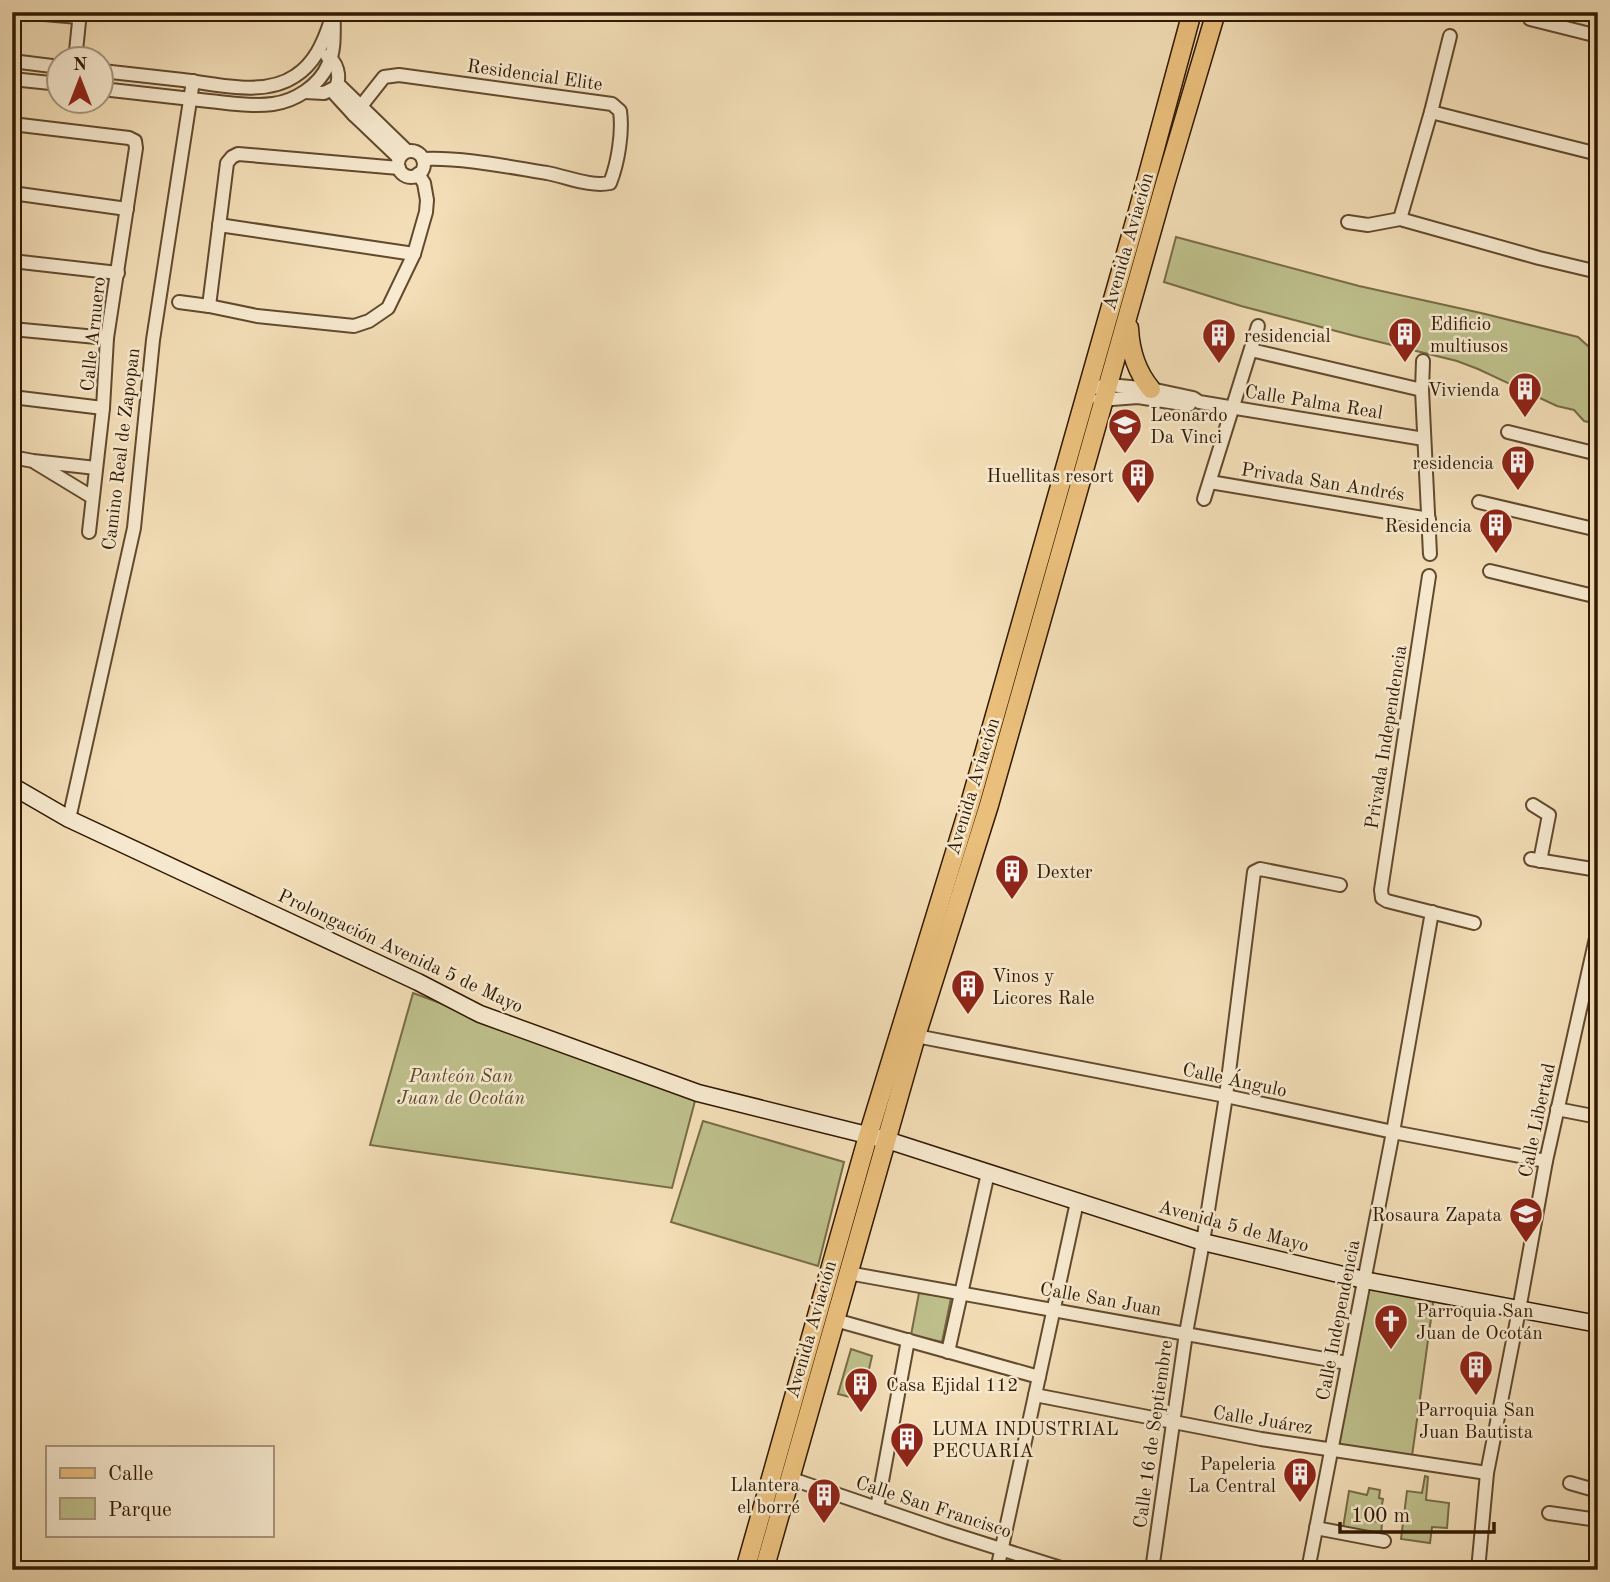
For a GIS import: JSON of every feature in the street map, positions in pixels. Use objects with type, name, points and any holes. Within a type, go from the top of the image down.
[{"type":"main road","name":"Avenida Aviación","points":[[745,1570],[868,1136],[971,800],[1192,12]]},
{"type":"main road","name":"Avenida Aviación","points":[[764,1570],[916,1036],[989,805],[1216,12]]},
{"type":"main road","points":[[1128,313],[1129,341],[1138,371],[1150,394]]},
{"type":"main road","name":"Prolongación Avenida 5 de Mayo","points":[[12,786],[69,819],[418,982],[480,1014],[698,1093],[868,1136]]},
{"type":"main road","points":[[971,800],[989,805]]},
{"type":"main road","name":"Avenida 5 de Mayo","points":[[868,1136],[1203,1242],[1364,1280],[1598,1324]]},
{"type":"street","points":[[20,12],[80,15],[77,46]]},
{"type":"street","points":[[116,73],[244,87],[280,83],[307,67],[318,53],[333,12]]},
{"type":"street","points":[[116,91],[260,105],[276,104],[304,92],[323,75],[334,44],[333,12]]},
{"type":"street","points":[[1530,19],[1598,36]]},
{"type":"street","points":[[1400,219],[1450,36]]},
{"type":"street","points":[[304,92],[320,93],[335,87],[339,76],[331,58],[318,53]]},
{"type":"street","points":[[12,61],[46,65]]},
{"type":"street","name":"Residencial Elite","points":[[357,110],[384,77],[399,75],[612,104],[620,111],[622,123],[610,183],[600,185],[449,159],[423,159]]},
{"type":"street","points":[[12,79],[46,83]]},
{"type":"street","name":"Camino Real de Zapopan","points":[[69,819],[134,528],[153,341],[193,82]]},
{"type":"street","points":[[209,306],[227,163],[232,156],[238,154],[401,159],[416,152],[423,159],[424,167],[418,174],[409,176],[401,172],[401,159],[335,87]]},
{"type":"street","points":[[1431,112],[1598,154]]},
{"type":"street","name":"Calle Arnuero","points":[[12,124],[129,138],[135,141],[107,338],[103,408],[89,532]]},
{"type":"street","points":[[179,302],[257,316],[354,326],[369,321],[388,308],[414,254],[428,200],[424,183],[418,174]]},
{"type":"street","points":[[12,193],[127,209]]},
{"type":"street","points":[[1348,222],[1368,225],[1400,219],[1598,272]]},
{"type":"street","points":[[219,225],[414,254]]},
{"type":"street","points":[[12,261],[118,273]]},
{"type":"street","points":[[1204,499],[1258,326]]},
{"type":"street","points":[[12,329],[107,338]]},
{"type":"street","points":[[1251,349],[1422,390]]},
{"type":"street","points":[[1423,361],[1430,554]]},
{"type":"street","name":"Calle Palma Real","points":[[1085,396],[1106,392],[1138,397],[1150,394],[1194,398],[1199,402],[1232,408],[1424,439]]},
{"type":"street","points":[[12,397],[103,408]]},
{"type":"street","points":[[1508,432],[1598,454]]},
{"type":"street","points":[[12,457],[96,468]]},
{"type":"street","points":[[33,461],[92,497]]},
{"type":"street","name":"Privada San Andrés","points":[[1210,482],[1429,519]]},
{"type":"street","points":[[1479,502],[1598,530]]},
{"type":"street","points":[[1490,570],[1598,597]]},
{"type":"street","name":"Privada Independencia","points":[[1429,576],[1381,890],[1382,898],[1387,901],[1432,912]]},
{"type":"street","points":[[1533,805],[1549,815],[1535,860],[1598,870]]},
{"type":"street","name":"Calle 16 de Septiembre","points":[[1152,1570],[1186,1333],[1226,1096],[1254,872],[1260,869],[1340,885]]},
{"type":"street","points":[[1432,912],[1475,923]]},
{"type":"street","name":"Calle Independencia","points":[[1308,1570],[1393,1132],[1432,912]]},
{"type":"street","name":"Calle Libertad","points":[[1478,1570],[1487,1473],[1520,1310],[1546,1161],[1598,929]]},
{"type":"street","name":"Calle Ángulo","points":[[916,1036],[1546,1161]]},
{"type":"street","points":[[1557,1109],[1598,1117]]},
{"type":"street","points":[[948,1352],[988,1173]]},
{"type":"street","points":[[997,1570],[1077,1202]]},
{"type":"street","name":"Calle San Juan","points":[[848,1273],[1348,1363]]},
{"type":"street","points":[[835,1320],[1039,1377]]},
{"type":"street","points":[[877,1508],[908,1340]]},
{"type":"street","name":"Calle Juárez","points":[[1035,1395],[1261,1439],[1487,1473]]},
{"type":"street","name":"Calle San Francisco","points":[[789,1478],[1067,1570]]},
{"type":"street","points":[[1570,1483],[1598,1491]]},
{"type":"street","points":[[1549,1513],[1598,1520]]},
{"type":"street","points":[[1316,1528],[1384,1541]]},
{"type":"green space","points":[[1176,237],[1359,286],[1578,337],[1588,346],[1598,349],[1598,424],[1584,421],[1574,410],[1557,406],[1457,361],[1241,306],[1164,282]]},
{"type":"green space","name":"Panteón San Juan de Ocotán","points":[[413,993],[696,1097],[672,1188],[370,1145]]},
{"type":"green space","points":[[703,1121],[844,1162],[818,1266],[671,1222]]},
{"type":"green space","points":[[1367,1284],[1434,1297],[1412,1456],[1335,1445]]},
{"type":"green space","points":[[919,1293],[951,1298],[942,1342],[911,1335]]},
{"type":"green space","points":[[851,1349],[872,1356],[862,1400],[838,1394]]},
{"type":"green space","points":[[1425,1476],[1428,1477],[1426,1500],[1449,1503],[1447,1528],[1432,1527],[1430,1543],[1401,1539],[1407,1491],[1422,1493]]},
{"type":"green space","points":[[1369,1488],[1380,1490],[1379,1498],[1383,1499],[1381,1510],[1375,1510],[1374,1521],[1382,1523],[1381,1535],[1343,1528],[1349,1491],[1367,1495]]},
{"type":"place","name":"Edificio multiusos","points":[[1405,364]]},
{"type":"place","name":"residencial","points":[[1219,365]]},
{"type":"place","name":"Vivienda","points":[[1525,419]]},
{"type":"place","name":"Leonardo Da Vinci","points":[[1125,455]]},
{"type":"place","name":"residencia","points":[[1518,492]]},
{"type":"place","name":"Huellitas resort","points":[[1138,505]]},
{"type":"place","name":"Residencia","points":[[1496,555]]},
{"type":"place","name":"Dexter","points":[[1012,901]]},
{"type":"place","name":"Vinos y Licores Rale","points":[[968,1016]]},
{"type":"place","name":"Rosaura Zapata","points":[[1526,1244]]},
{"type":"place","name":"Parroquia San Juan de Ocotán","points":[[1391,1351]]},
{"type":"place","name":"Parroquia San Juan Bautista","points":[[1476,1397]]},
{"type":"place","name":"Casa Ejidal 112","points":[[861,1414]]},
{"type":"place","name":"LUMA INDUSTRIAL PECUARIA","points":[[907,1469]]},
{"type":"place","name":"Papeleria La Central","points":[[1300,1504]]},
{"type":"place","name":"Llantera el borré","points":[[824,1525]]}]
